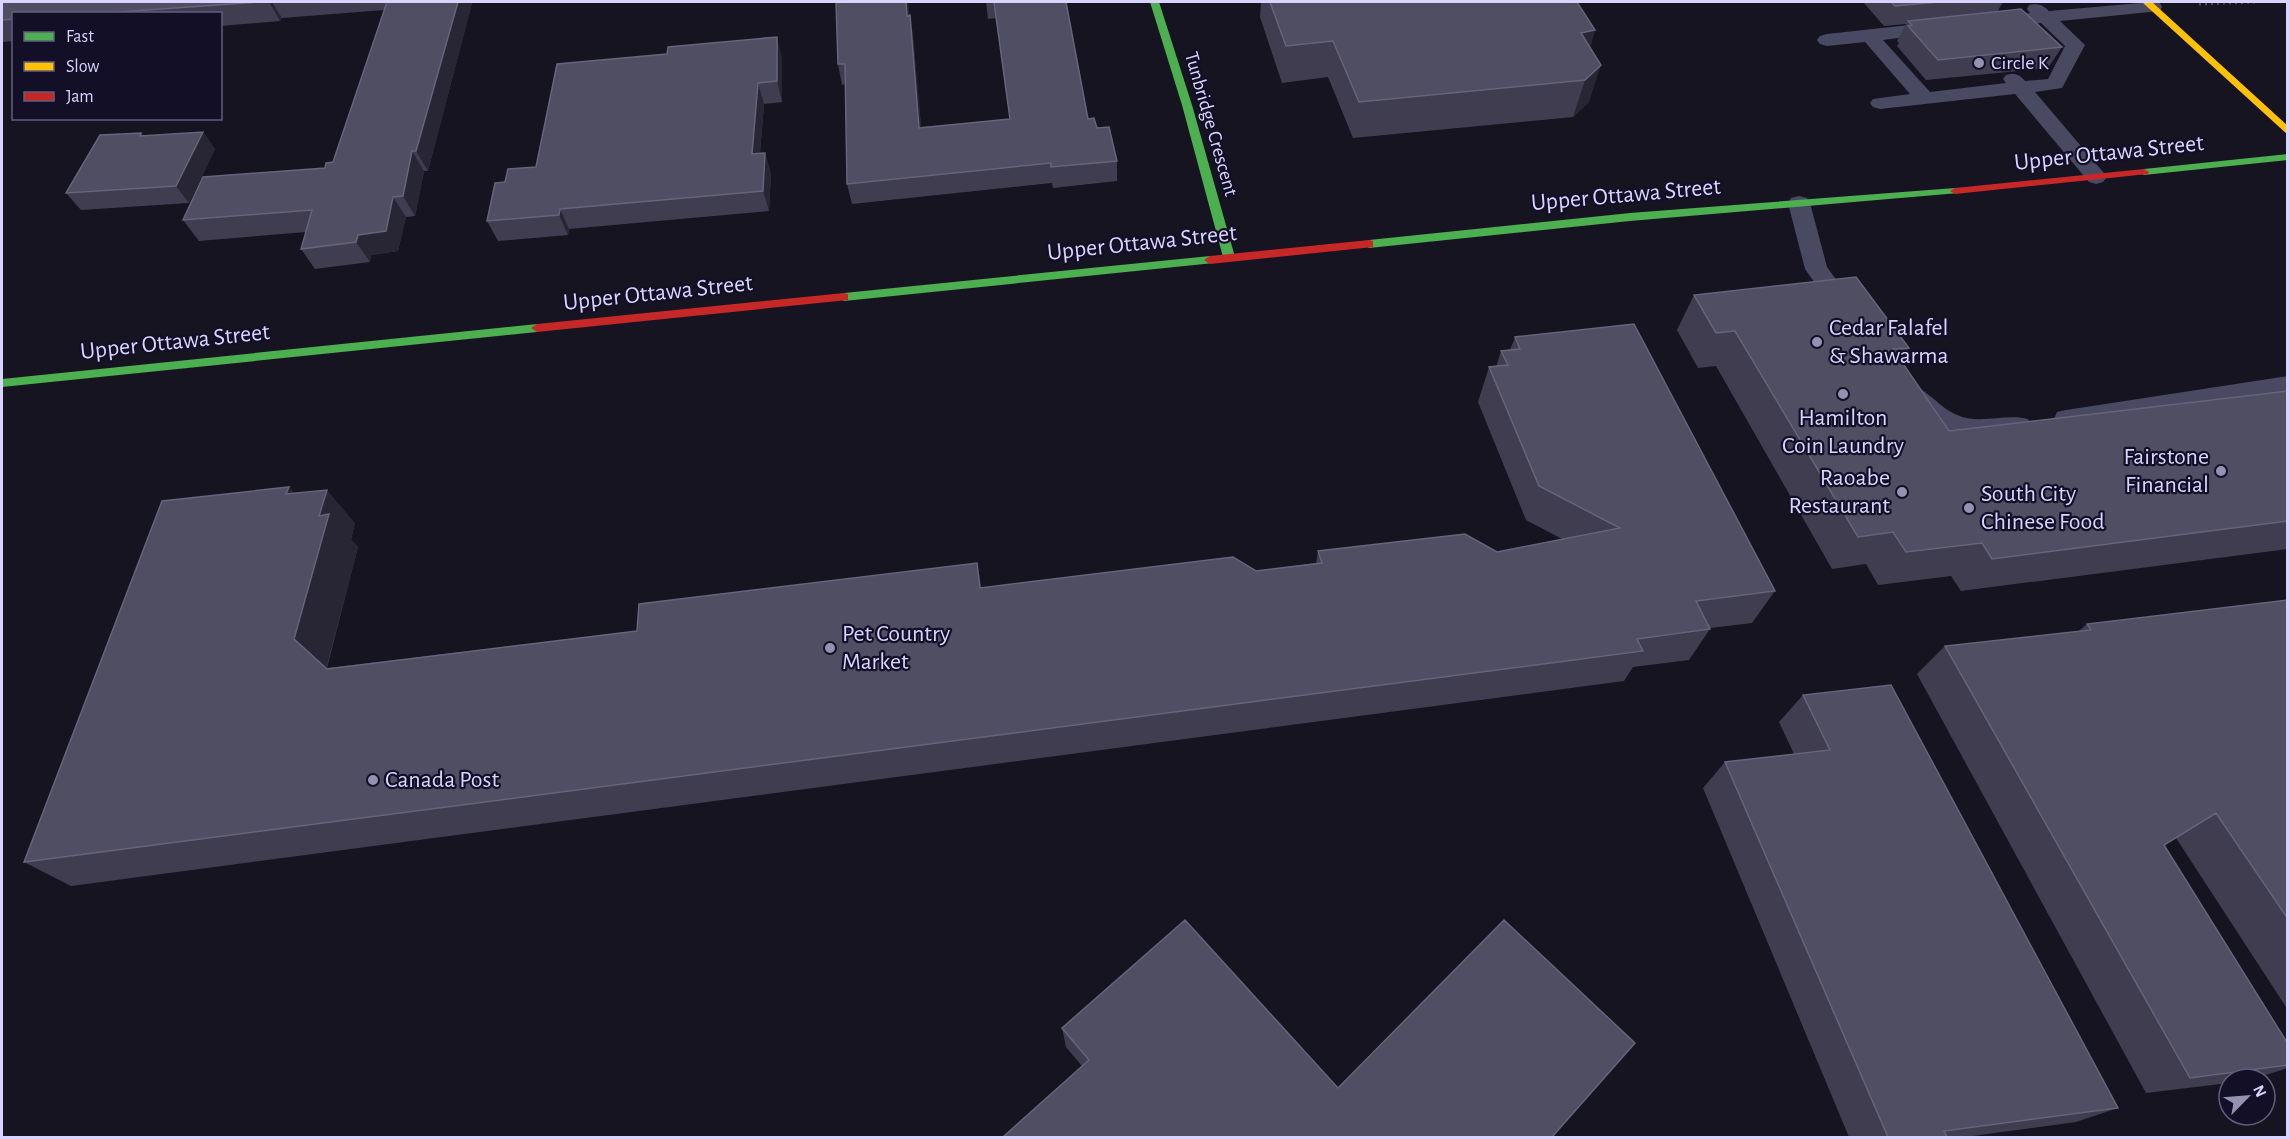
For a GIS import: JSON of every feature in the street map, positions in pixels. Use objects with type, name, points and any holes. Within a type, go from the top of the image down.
[{"type":"main road","name":"Tunbridge Crescent","points":[[1154,2],[1187,105],[1229,257]]},
{"type":"main road","points":[[2150,4],[2288,132]]},
{"type":"main road","name":"Upper Ottawa Street","points":[[2,383],[1704,209],[2096,177],[2288,157]]},
{"type":"lane","points":[[1880,103],[2055,84],[2075,45],[2029,2]]},
{"type":"lane","points":[[1977,24],[2150,4]]},
{"type":"lane","points":[[1827,40],[1869,35],[1923,37],[1953,27]]},
{"type":"lane","points":[[1869,35],[1925,98]]},
{"type":"lane","points":[[2007,72],[2096,177]]},
{"type":"lane","points":[[1957,77],[1970,94]]},
{"type":"lane","points":[[1799,203],[1816,269],[1859,327]]},
{"type":"lane","points":[[1893,372],[1914,398],[1953,425],[1999,429],[2288,385]]},
{"type":"path","points":[[2150,4],[2255,2]]},
{"type":"building","points":[[2,2],[258,2],[119,12],[12,12],[12,19],[2,20]]},
{"type":"building","points":[[387,2],[458,2],[416,151],[412,151],[403,196],[393,197],[386,231],[358,235],[356,242],[301,249],[312,210],[183,220],[203,177],[325,168],[326,163],[333,162]]},
{"type":"building","points":[[836,2],[906,2],[907,16],[910,15],[919,128],[1010,119],[994,2],[1066,2],[1088,119],[1094,118],[1097,128],[1109,127],[1117,161],[1051,167],[1051,163],[847,184],[845,64],[838,64]]},
{"type":"building","points":[[1270,2],[1577,2],[1595,30],[1581,33],[1601,65],[1585,80],[1359,102],[1333,41],[1286,46]]},
{"type":"building","points":[[1891,2],[1938,2],[1895,6]]},
{"type":"building","points":[[2021,9],[2062,47],[1938,60],[1908,26],[1912,25],[1908,21]]},
{"type":"building","points":[[777,37],[777,81],[758,83],[752,154],[765,153],[763,191],[560,209],[559,215],[487,221],[495,183],[505,182],[508,169],[536,167],[557,64],[667,54],[668,47]]},
{"type":"building","points":[[203,132],[176,186],[66,193],[100,135],[141,133],[140,136]]},
{"type":"building","points":[[1856,277],[1909,348],[1893,349],[1949,431],[2288,391],[2288,521],[1992,559],[1982,543],[1906,552],[1893,532],[1858,537],[1735,331],[1716,333],[1694,295]]},
{"type":"building","points":[[1634,324],[1775,591],[1696,601],[1710,629],[1637,639],[1643,651],[24,862],[162,501],[289,487],[286,494],[327,490],[319,516],[329,514],[294,639],[327,669],[637,631],[639,604],[977,563],[980,588],[1233,557],[1256,571],[1322,563],[1318,551],[1465,534],[1497,552],[1620,528],[1539,486],[1489,367],[1508,365],[1501,351],[1520,349],[1515,337]]},
{"type":"building","points":[[2288,600],[2288,919],[2216,813],[2164,845],[2288,1044],[2288,1065],[2217,1067],[2217,1074],[2190,1078],[1945,646],[2091,630],[2087,624]]},
{"type":"building","points":[[1891,685],[2118,1108],[1944,1131],[1947,1137],[1888,1137],[1725,762],[1830,750],[1803,695]]},
{"type":"building","points":[[1185,920],[1338,1088],[1504,920],[1635,1043],[1552,1137],[1003,1137],[1089,1060],[1062,1028]]},
{"type":"traffic: fast","points":[[1154,2],[1187,105],[1229,257]]},
{"type":"traffic: fast","points":[[2144,172],[2288,157]]},
{"type":"traffic: fast","points":[[1369,244],[1630,217],[1955,191]]},
{"type":"traffic: fast","points":[[844,297],[1210,260]]},
{"type":"traffic: fast","points":[[2,383],[537,328]]},
{"type":"traffic: slow","points":[[2147,2],[2288,132]]},
{"type":"traffic: jam","points":[[1955,191],[2144,172]]},
{"type":"traffic: jam","points":[[1210,260],[1369,244]]},
{"type":"traffic: jam","points":[[537,328],[844,297]]},
{"type":"place","name":"Circle K","points":[[1979,63]]},
{"type":"place","name":"Cedar Falafel & Shawarma","points":[[1817,342]]},
{"type":"place","name":"Hamilton Coin Laundry","points":[[1843,394]]},
{"type":"place","name":"Fairstone Financial","points":[[2221,471]]},
{"type":"place","name":"Raoabe Restaurant","points":[[1902,492]]},
{"type":"place","name":"South City Chinese Food","points":[[1969,508]]},
{"type":"place","name":"Pet Country Market","points":[[830,648]]},
{"type":"place","name":"Canada Post","points":[[373,780]]}]
